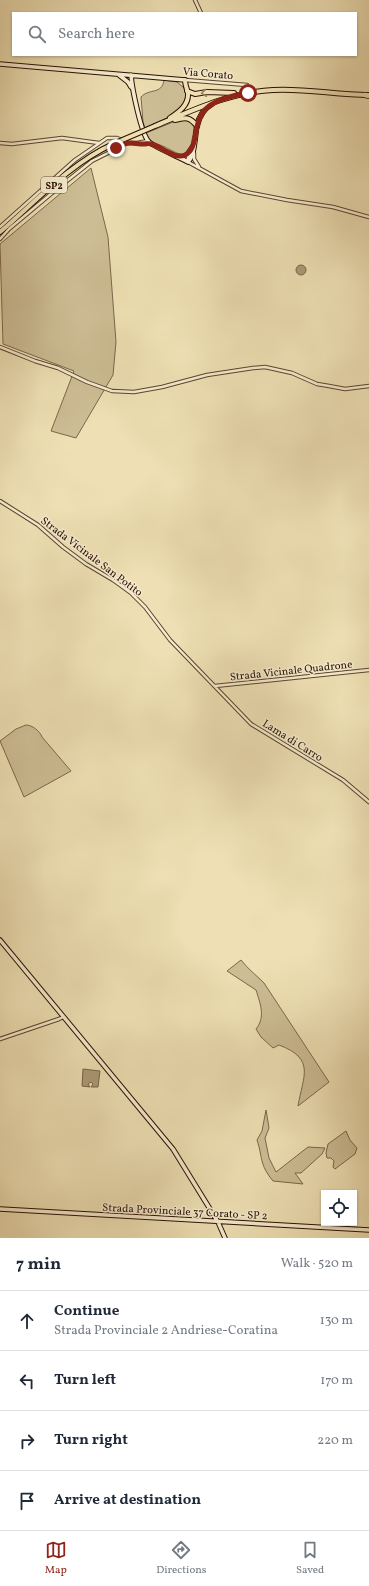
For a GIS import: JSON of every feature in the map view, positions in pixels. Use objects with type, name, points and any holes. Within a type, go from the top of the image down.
[{"type":"main road","name":"Via Corato","points":[[0,64],[185,80]]},
{"type":"main road","points":[[118,74],[128,82],[133,89]]},
{"type":"main road","points":[[128,82],[131,75]]},
{"type":"main road","points":[[131,75],[133,89],[145,134],[149,142],[188,162],[192,158],[191,152],[198,118],[208,106],[222,99]]},
{"type":"main road","points":[[157,125],[182,109],[187,101],[188,91],[185,80]]},
{"type":"main road","name":"SP2","points":[[0,232],[76,166],[98,151],[114,146],[157,125],[222,99],[248,93],[279,90],[368,97]]},
{"type":"main road","points":[[188,91],[195,94],[207,92],[223,94],[248,93]]},
{"type":"main road","points":[[166,122],[188,118],[197,126]]},
{"type":"main road","points":[[175,155],[181,156],[191,152]]},
{"type":"main road","points":[[0,940],[173,1150],[218,1222],[225,1238]]},
{"type":"main road","name":"Strada Provinciale 37 Corato - SP 2","points":[[0,1209],[369,1230]]},
{"type":"street","points":[[195,0],[201,12]]},
{"type":"street","name":"Via Corato","points":[[185,80],[247,85]]},
{"type":"street","points":[[141,142],[145,134]]},
{"type":"street","points":[[0,143],[12,144],[62,138],[100,143]]},
{"type":"street","points":[[0,226],[75,160],[107,138],[116,138],[137,143],[149,142]]},
{"type":"street","points":[[0,239],[8,232],[9,229],[73,176],[92,162],[110,152],[118,142],[116,138]]},
{"type":"street","points":[[114,146],[129,142]]},
{"type":"street","points":[[137,143],[149,142]]},
{"type":"street","points":[[191,152],[201,169]]},
{"type":"street","points":[[188,162],[241,191],[333,207],[369,217]]},
{"type":"street","points":[[0,347],[58,368],[87,382],[112,391],[134,392],[208,376],[265,367],[292,373],[317,384],[345,388],[369,386]]},
{"type":"street","name":"Strada Vicinale San Potito","points":[[0,501],[38,525],[63,547],[86,564],[131,593],[145,607],[170,640],[214,686]]},
{"type":"street","name":"Strada Vicinale Quadrone","points":[[214,686],[369,670]]},
{"type":"street","name":"Lama di Carro","points":[[214,686],[251,724],[343,780],[369,802]]},
{"type":"street","points":[[0,1039],[63,1017]]},
{"type":"shaded area","points":[[164,80],[177,82],[184,88],[187,97],[186,102],[177,112],[164,120],[145,128],[143,122],[141,97],[144,94],[161,88]]},
{"type":"shaded area","points":[[183,118],[193,121],[194,126],[191,147],[186,154],[179,154],[149,139],[146,133]]},
{"type":"shaded area","points":[[91,168],[108,237],[116,342],[113,375],[76,438],[51,431],[74,371],[3,344],[0,244]]},
{"type":"shaded area","points":[[299,265],[303,265],[305,266],[305,274],[299,275],[296,272],[296,268]]},
{"type":"shaded area","points":[[26,725],[33,727],[38,731],[71,771],[24,797],[0,741],[16,729]]},
{"type":"shaded area","points":[[241,960],[264,983],[329,1082],[298,1106],[304,1077],[303,1063],[291,1050],[279,1045],[273,1048],[261,1037],[256,1029],[261,1020],[261,1010],[256,990],[227,971]]},
{"type":"shaded area","points":[[83,1069],[100,1071],[98,1087],[91,1087],[93,1084],[91,1082],[88,1084],[90,1087],[82,1086]]},
{"type":"shaded area","points":[[266,1110],[269,1128],[265,1138],[269,1158],[276,1172],[308,1147],[325,1148],[322,1154],[301,1173],[295,1173],[303,1184],[273,1181],[265,1170],[257,1140],[262,1131]]},
{"type":"shaded area","points":[[346,1131],[350,1140],[357,1148],[355,1154],[335,1169],[333,1167],[334,1161],[331,1158],[327,1158],[326,1153],[328,1144]]},
{"type":"route","points":[[116,148],[129,142],[144,144],[151,143],[175,155],[185,155],[193,146],[198,118],[208,106],[222,99],[248,93]]}]
